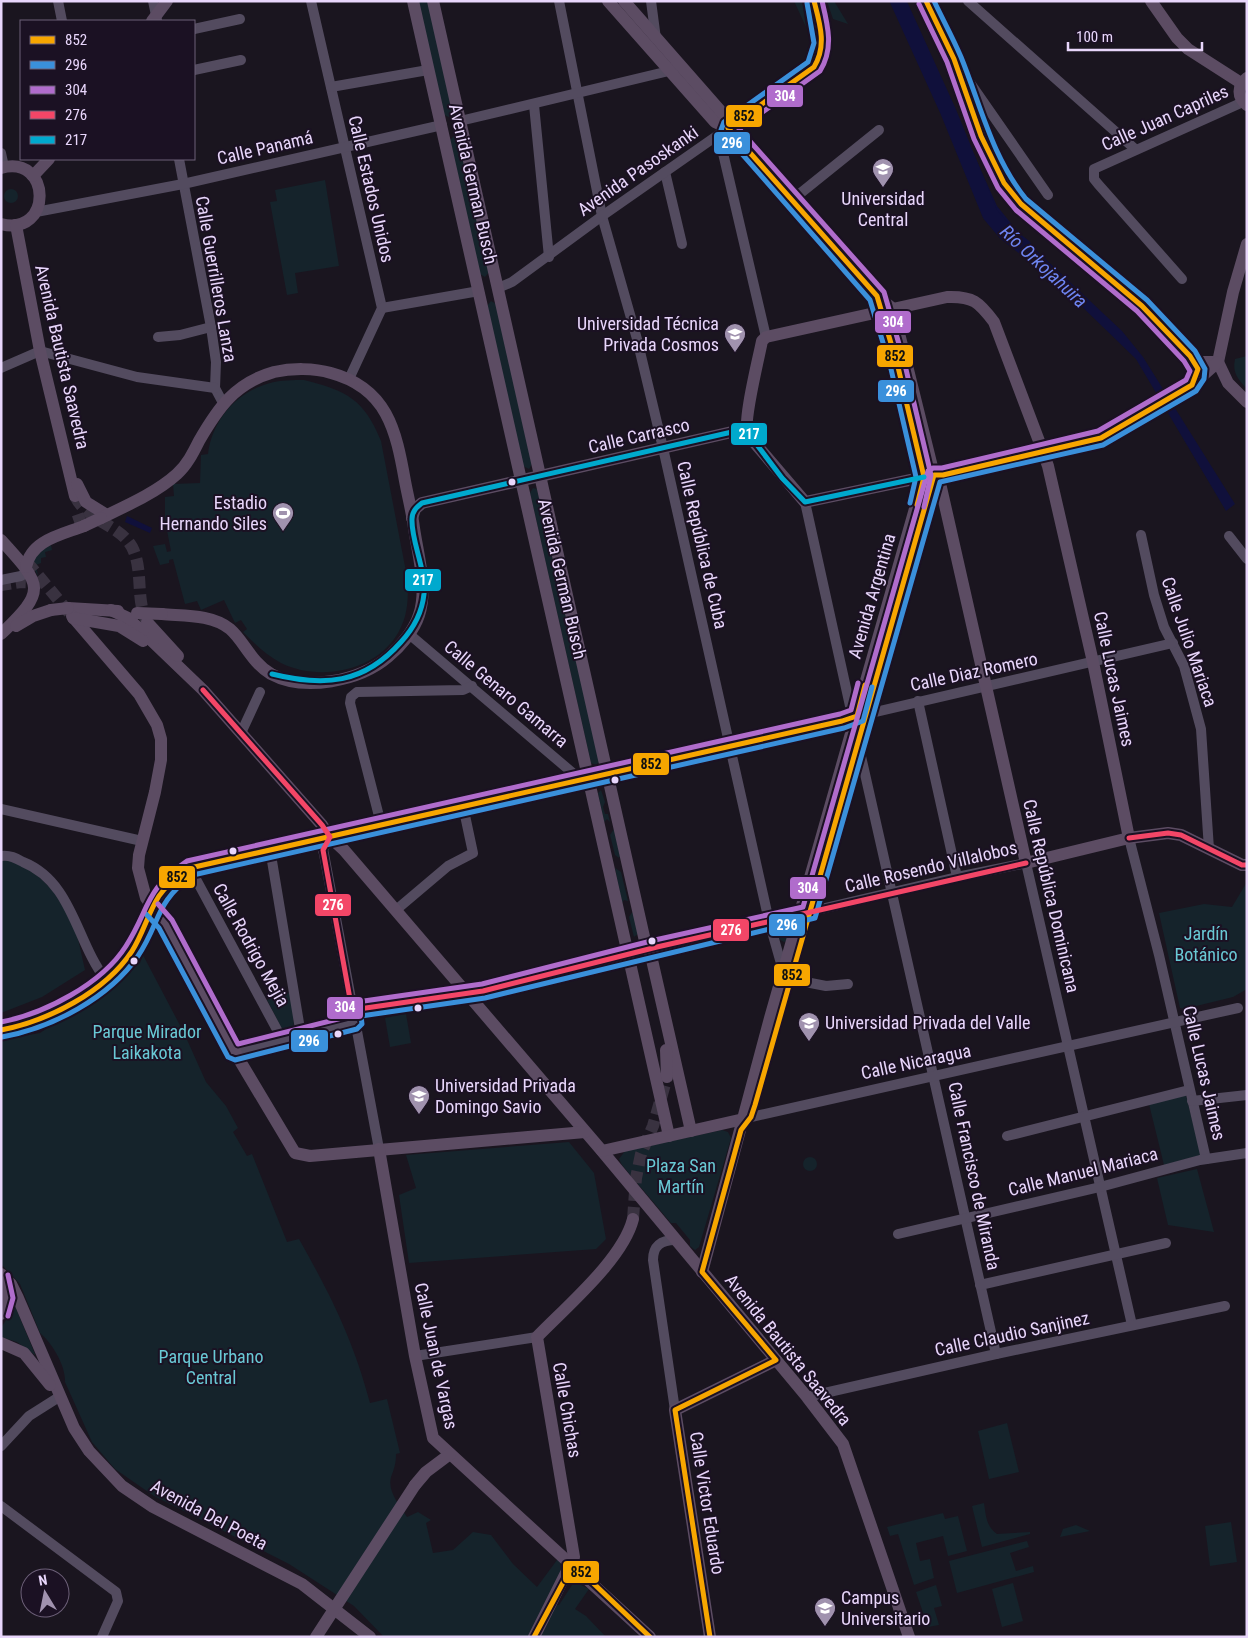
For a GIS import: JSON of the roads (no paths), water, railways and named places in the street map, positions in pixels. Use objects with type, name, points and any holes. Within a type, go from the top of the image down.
[{"type":"main road","points":[[155,20],[167,1]]},
{"type":"main road","name":"Avenida German Busch","points":[[413,1],[522,481],[585,779],[628,954],[669,1136]]},
{"type":"main road","name":"Avenida German Busch","points":[[433,1],[647,950],[652,960],[691,1131]]},
{"type":"main road","points":[[608,1],[626,10],[699,96],[715,122],[792,200],[888,311],[766,337],[762,341],[745,430],[782,478],[805,502],[929,476],[943,475],[1043,450],[1101,438],[1108,434],[1190,386],[1218,362],[1233,292],[1247,244]]},
{"type":"main road","name":"Avenida Pasoskanki","points":[[724,132],[814,67],[822,52],[821,33],[814,1]]},
{"type":"main road","points":[[926,1],[954,59],[981,136],[1004,183],[1021,204],[1142,306],[1190,356],[1198,368],[1190,386]]},
{"type":"main road","points":[[1151,1],[1173,33],[1188,49],[1244,80],[1239,89],[1245,103]]},
{"type":"main road","points":[[442,125],[460,121]]},
{"type":"main road","points":[[33,176],[48,160]]},
{"type":"main road","points":[[1,224],[16,225],[29,219],[36,212],[41,195],[33,176],[21,168],[3,168]]},
{"type":"main road","name":"Avenida Bautista Saavedra","points":[[16,225],[40,351],[75,496]]},
{"type":"main road","points":[[479,291],[498,288]]},
{"type":"main road","name":"Calle Lucas Jaimes","points":[[888,311],[947,296],[965,296],[981,305],[994,322],[1043,450],[1093,662],[1129,838]]},
{"type":"main road","name":"Calle República Dominicana","points":[[888,311],[929,476],[940,483],[1026,864]]},
{"type":"main road","points":[[1190,356],[1200,362],[1218,362]]},
{"type":"main road","points":[[1218,362],[1228,383],[1247,402]]},
{"type":"main road","points":[[15,554],[30,542],[104,517],[162,486],[178,474],[187,463],[223,403],[253,380],[275,372],[300,369],[324,371],[349,379],[361,385],[371,394],[392,423],[398,440],[424,590],[419,616],[409,634],[386,658],[357,675],[341,680],[298,682],[272,674],[249,656],[230,629],[205,618],[111,610],[71,614]]},
{"type":"main road","points":[[1190,386],[1203,382],[1228,383]]},
{"type":"main road","name":"Calle Carrasco","points":[[522,481],[745,430]]},
{"type":"main road","points":[[63,441],[69,448],[81,495],[104,517]]},
{"type":"main road","name":"Avenida Argentina","points":[[702,1272],[929,476]]},
{"type":"main road","points":[[412,518],[415,509],[422,503],[522,481]]},
{"type":"main road","points":[[407,492],[422,503]]},
{"type":"main road","points":[[26,567],[28,556],[34,547],[79,524]]},
{"type":"main road","points":[[1,540],[26,567],[34,584],[32,602],[1,635]]},
{"type":"main road","points":[[1,635],[33,616],[51,610],[115,625],[133,634],[153,649],[200,698],[214,702]]},
{"type":"main road","name":"Avenida Bautista Saavedra","points":[[111,610],[128,618],[214,702],[330,837],[344,850],[396,910],[602,1151],[807,1397],[847,1453],[909,1637]]},
{"type":"main road","points":[[71,614],[139,694],[157,725],[161,739],[161,760],[142,841],[138,868],[146,898],[152,909],[165,924],[235,1053],[295,1154],[310,1156],[585,1132]]},
{"type":"main road","name":"Avenida Bautista Saavedra","points":[[147,622],[196,677],[203,690]]},
{"type":"main road","points":[[585,779],[608,774]]},
{"type":"main road","name":"Calle Rosendo Villalobos","points":[[1026,864],[1129,838],[1168,833],[1181,836],[1242,865],[1247,865]]},
{"type":"main road","points":[[1,1030],[21,1027],[37,1021],[106,980],[122,966],[145,927],[159,895],[190,868],[330,837]]},
{"type":"main road","points":[[145,927],[154,922],[165,924]]},
{"type":"main road","points":[[628,954],[647,950],[646,962],[665,1040],[667,1078]]},
{"type":"main road","name":"Calle Nicaragua","points":[[602,1151],[691,1131],[745,1122]]},
{"type":"main road","name":"Calle Juan de Vargas","points":[[379,1149],[415,1356],[430,1429],[434,1438],[573,1564],[650,1637]]},
{"type":"main road","points":[[537,1337],[610,1260],[624,1242],[632,1219]]},
{"type":"main road","points":[[1,1275],[6,1298],[1,1314]]},
{"type":"main road","name":"Avenida Del Poeta","points":[[1,1275],[11,1284],[18,1298],[33,1337],[49,1368],[59,1397],[81,1440],[122,1486],[153,1506],[302,1584],[370,1637]]},
{"type":"main road","name":"Calle Chichas","points":[[537,1337],[574,1552],[573,1564]]},
{"type":"main road","name":"Avenida Del Poeta","points":[[1,1343],[24,1353],[37,1366],[59,1397]]},
{"type":"main road","points":[[675,1410],[776,1360]]},
{"type":"main road","name":"Calle Victor Eduardo","points":[[675,1410],[710,1637]]},
{"type":"main road","points":[[316,1637],[415,1485],[426,1472],[450,1454]]},
{"type":"main road","points":[[534,1637],[573,1564]]},
{"type":"street","points":[[58,1],[62,20]]},
{"type":"street","points":[[153,1],[155,20]]},
{"type":"street","name":"Calle Estados Unidos","points":[[311,1],[382,308]]},
{"type":"street","name":"Calle República de Cuba","points":[[559,1],[602,216],[637,339],[663,448],[769,922],[780,960],[787,974]]},
{"type":"street","points":[[651,1],[653,43]]},
{"type":"street","points":[[968,1],[1135,148]]},
{"type":"street","points":[[195,29],[240,19]]},
{"type":"street","points":[[954,59],[1048,195]]},
{"type":"street","points":[[195,70],[240,60]]},
{"type":"street","points":[[460,121],[534,105],[674,67]]},
{"type":"street","points":[[331,87],[428,70]]},
{"type":"street","name":"Calle Juan Capriles","points":[[1182,279],[1094,179],[1093,173],[1097,166],[1135,148],[1245,103]]},
{"type":"street","points":[[534,105],[548,257]]},
{"type":"street","name":"Calle Panamá","points":[[36,212],[183,184],[442,125]]},
{"type":"street","points":[[792,200],[879,130]]},
{"type":"street","points":[[724,132],[766,337]]},
{"type":"street","name":"Avenida Pasoskanki","points":[[498,288],[512,282],[602,216],[724,132]]},
{"type":"street","points":[[1,153],[3,168]]},
{"type":"street","name":"Calle Guerrilleros Lanza","points":[[179,160],[211,327],[216,362],[215,388],[223,403]]},
{"type":"street","points":[[665,172],[682,244]]},
{"type":"street","points":[[349,379],[382,308],[479,291]]},
{"type":"street","points":[[158,337],[180,335],[211,327]]},
{"type":"street","points":[[1,368],[40,351],[137,377],[215,388]]},
{"type":"street","points":[[805,502],[850,706],[862,715]]},
{"type":"street","name":"Calle Julio Mariaca","points":[[1142,534],[1154,595],[1164,627],[1184,666],[1201,730],[1209,849]]},
{"type":"street","points":[[1229,536],[1247,559]]},
{"type":"street","points":[[1,580],[21,576],[25,573],[26,567]]},
{"type":"street","name":"Calle Genaro Gamarra","points":[[409,634],[585,779]]},
{"type":"street","name":"Calle Diaz Romero","points":[[608,774],[918,701],[986,688],[1173,643]]},
{"type":"street","points":[[381,824],[350,703],[351,697],[357,692],[463,690],[472,686]]},
{"type":"street","points":[[241,733],[260,692]]},
{"type":"street","points":[[918,701],[957,877]]},
{"type":"street","name":"Calle Francisco de Miranda","points":[[854,742],[892,894],[996,1354]]},
{"type":"street","points":[[585,779],[330,837],[323,850],[352,1010],[466,994],[628,954]]},
{"type":"street","points":[[396,910],[448,866],[473,854],[463,806]]},
{"type":"street","points":[[1,809],[142,841]]},
{"type":"street","name":"Calle Lucas Jaimes","points":[[1129,838],[1206,1159]]},
{"type":"street","points":[[270,849],[301,1034]]},
{"type":"street","points":[[1,856],[8,856],[29,864],[54,885],[73,916],[99,970],[106,980]]},
{"type":"street","name":"Calle Rosendo Villalobos","points":[[647,950],[892,894],[957,877],[1026,864]]},
{"type":"street","name":"Calle República Dominicana","points":[[1026,864],[1132,1325]]},
{"type":"street","name":"Calle Rodrigo Mejia","points":[[190,868],[282,1039]]},
{"type":"street","points":[[787,974],[826,986],[848,984]]},
{"type":"street","name":"Calle Nicaragua","points":[[745,1122],[934,1076],[1067,1048],[1238,1008]]},
{"type":"street","name":"Calle Juan de Vargas","points":[[352,1010],[379,1149]]},
{"type":"street","points":[[235,1053],[301,1034],[355,1022]]},
{"type":"street","points":[[1008,1136],[1146,1099],[1189,1090]]},
{"type":"street","points":[[1192,1101],[1247,1095]]},
{"type":"street","name":"Calle Manuel Mariaca","points":[[898,1234],[1100,1187],[1206,1159],[1247,1153]]},
{"type":"street","name":"Calle Victor Eduardo","points":[[675,1240],[662,1242],[656,1247],[653,1260],[675,1410]]},
{"type":"street","points":[[980,1285],[1166,1243]]},
{"type":"street","name":"Calle Claudio Sanjinez","points":[[807,1397],[996,1354],[1225,1306]]},
{"type":"street","points":[[415,1356],[537,1337]]},
{"type":"street","points":[[1,1446],[30,1416],[59,1397]]},
{"type":"street","points":[[1,1506],[116,1592],[118,1601],[102,1637]]},
{"type":"water","points":[[898,1],[905,1],[997,206],[1022,237],[1122,331],[1143,357],[1235,504],[1226,511],[1136,359],[1005,232],[989,211],[952,120]]},
{"type":"water","points":[[127,516],[152,528],[150,533],[125,522]]},
{"type":"waterway","name":"Río Orkojahuira","points":[[898,1],[948,111],[990,214],[1006,233],[1024,247]]},
{"type":"tunnel","points":[[75,496],[88,512],[119,533],[132,547],[138,565],[141,604],[147,622]]},
{"type":"tunnel","points":[[74,522],[91,516]]},
{"type":"tunnel","points":[[27,562],[71,615]]},
{"type":"tunnel","points":[[1,586],[21,583],[44,584]]},
{"type":"tunnel","points":[[633,1219],[636,1178],[641,1154],[653,1126],[667,1077]]},
{"type":"place","name":"Universidad Central","points":[[883,188]]},
{"type":"place","name":"Universidad Técnica Privada Cosmos","points":[[735,353]]},
{"type":"place","name":"Estadio Hernando Siles","points":[[283,532]]},
{"type":"place","name":"Universidad Privada del Valle","points":[[809,1042]]},
{"type":"place","name":"Universidad Privada Domingo Savio","points":[[419,1115]]},
{"type":"place","name":"Campus Universitario","points":[[825,1627]]},
{"type":"park label","name":"Jardín Botánico","points":[[1206,944]]},
{"type":"park label","name":"Parque Mirador Laikakota","points":[[147,1042]]},
{"type":"park label","name":"Plaza San Martín","points":[[681,1176]]},
{"type":"park label","name":"Parque Urbano Central","points":[[211,1367]]}]
